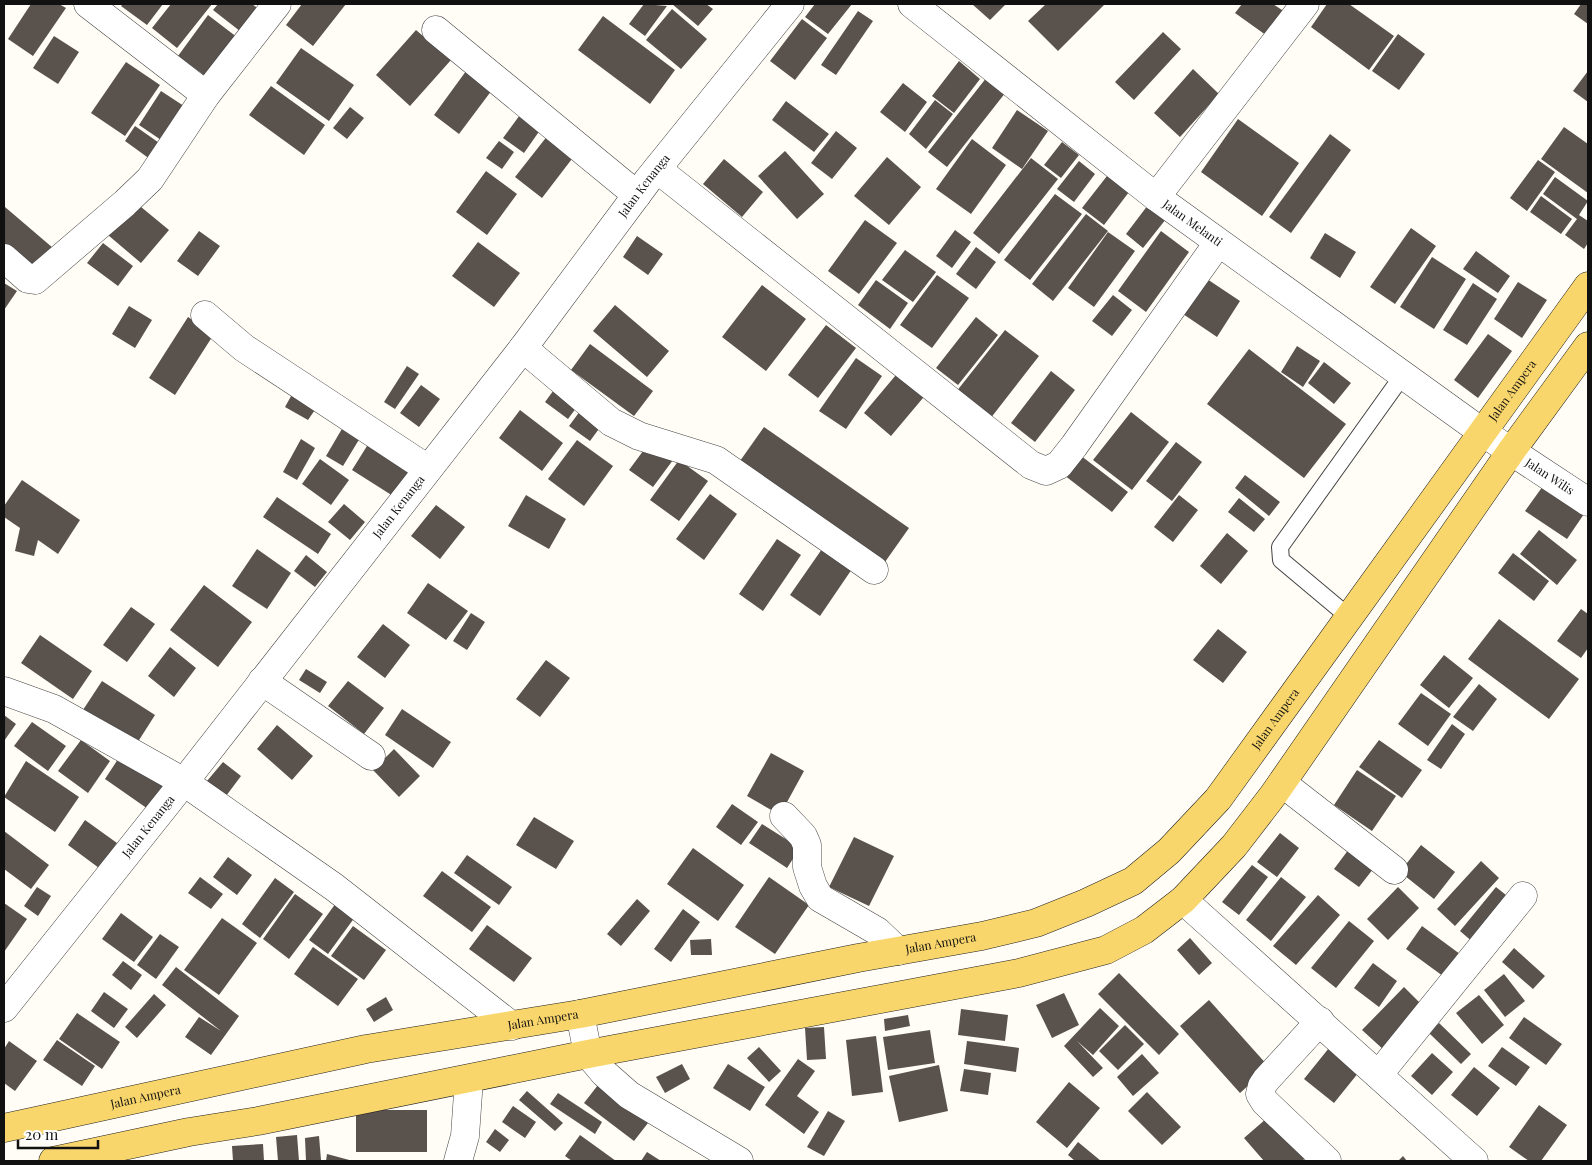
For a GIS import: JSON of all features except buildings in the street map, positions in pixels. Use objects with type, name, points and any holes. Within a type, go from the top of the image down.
[{"type":"main road","name":"Jalan Ampera","points":[[4,1128],[366,1049],[580,1014],[982,936],[1036,923],[1086,903],[1133,881],[1169,851],[1218,799],[1588,286]]},
{"type":"main road","points":[[53,1161],[189,1132],[258,1122],[588,1054],[1019,973],[1106,950],[1144,930],[1183,900],[1234,846],[1282,783],[1512,450],[1588,346]]},
{"type":"street","points":[[88,4],[206,95]]},
{"type":"street","points":[[4,258],[28,279],[35,280],[125,204],[150,178],[206,95],[277,4]]},
{"type":"street","name":"Jalan Kenanga","points":[[4,1008],[184,782],[523,348],[636,195],[790,4]]},
{"type":"street","name":"Jalan Melanti","points":[[912,4],[1156,198],[1482,432]]},
{"type":"street","points":[[1156,198],[1305,4]]},
{"type":"street","points":[[436,30],[636,195]]},
{"type":"street","points":[[657,169],[1031,465],[1046,471],[1059,464],[1074,446],[1218,242]]},
{"type":"street","points":[[205,315],[244,348],[428,469]]},
{"type":"street","points":[[523,348],[611,422],[639,436],[716,460],[874,570]]},
{"type":"street","name":"Jalan Wilis","points":[[1482,432],[1512,450],[1588,502]]},
{"type":"street","points":[[262,681],[371,756]]},
{"type":"street","points":[[4,690],[54,709],[184,782],[334,888],[512,1026]]},
{"type":"street","points":[[1282,783],[1394,870]]},
{"type":"street","points":[[784,816],[803,836],[807,845],[807,867],[813,886],[820,898],[877,931],[898,951]]},
{"type":"street","points":[[1379,1074],[1523,896]]},
{"type":"street","points":[[1183,900],[1379,1074],[1473,1161]]},
{"type":"street","points":[[580,1014],[588,1054],[604,1073],[629,1095],[739,1161]]},
{"type":"street","points":[[1320,1021],[1266,1080],[1260,1094],[1265,1102],[1327,1161]]},
{"type":"street","points":[[458,1161],[465,1136],[469,1079]]},
{"type":"lane","points":[[1349,617],[1281,560],[1280,547],[1403,375]]}]
